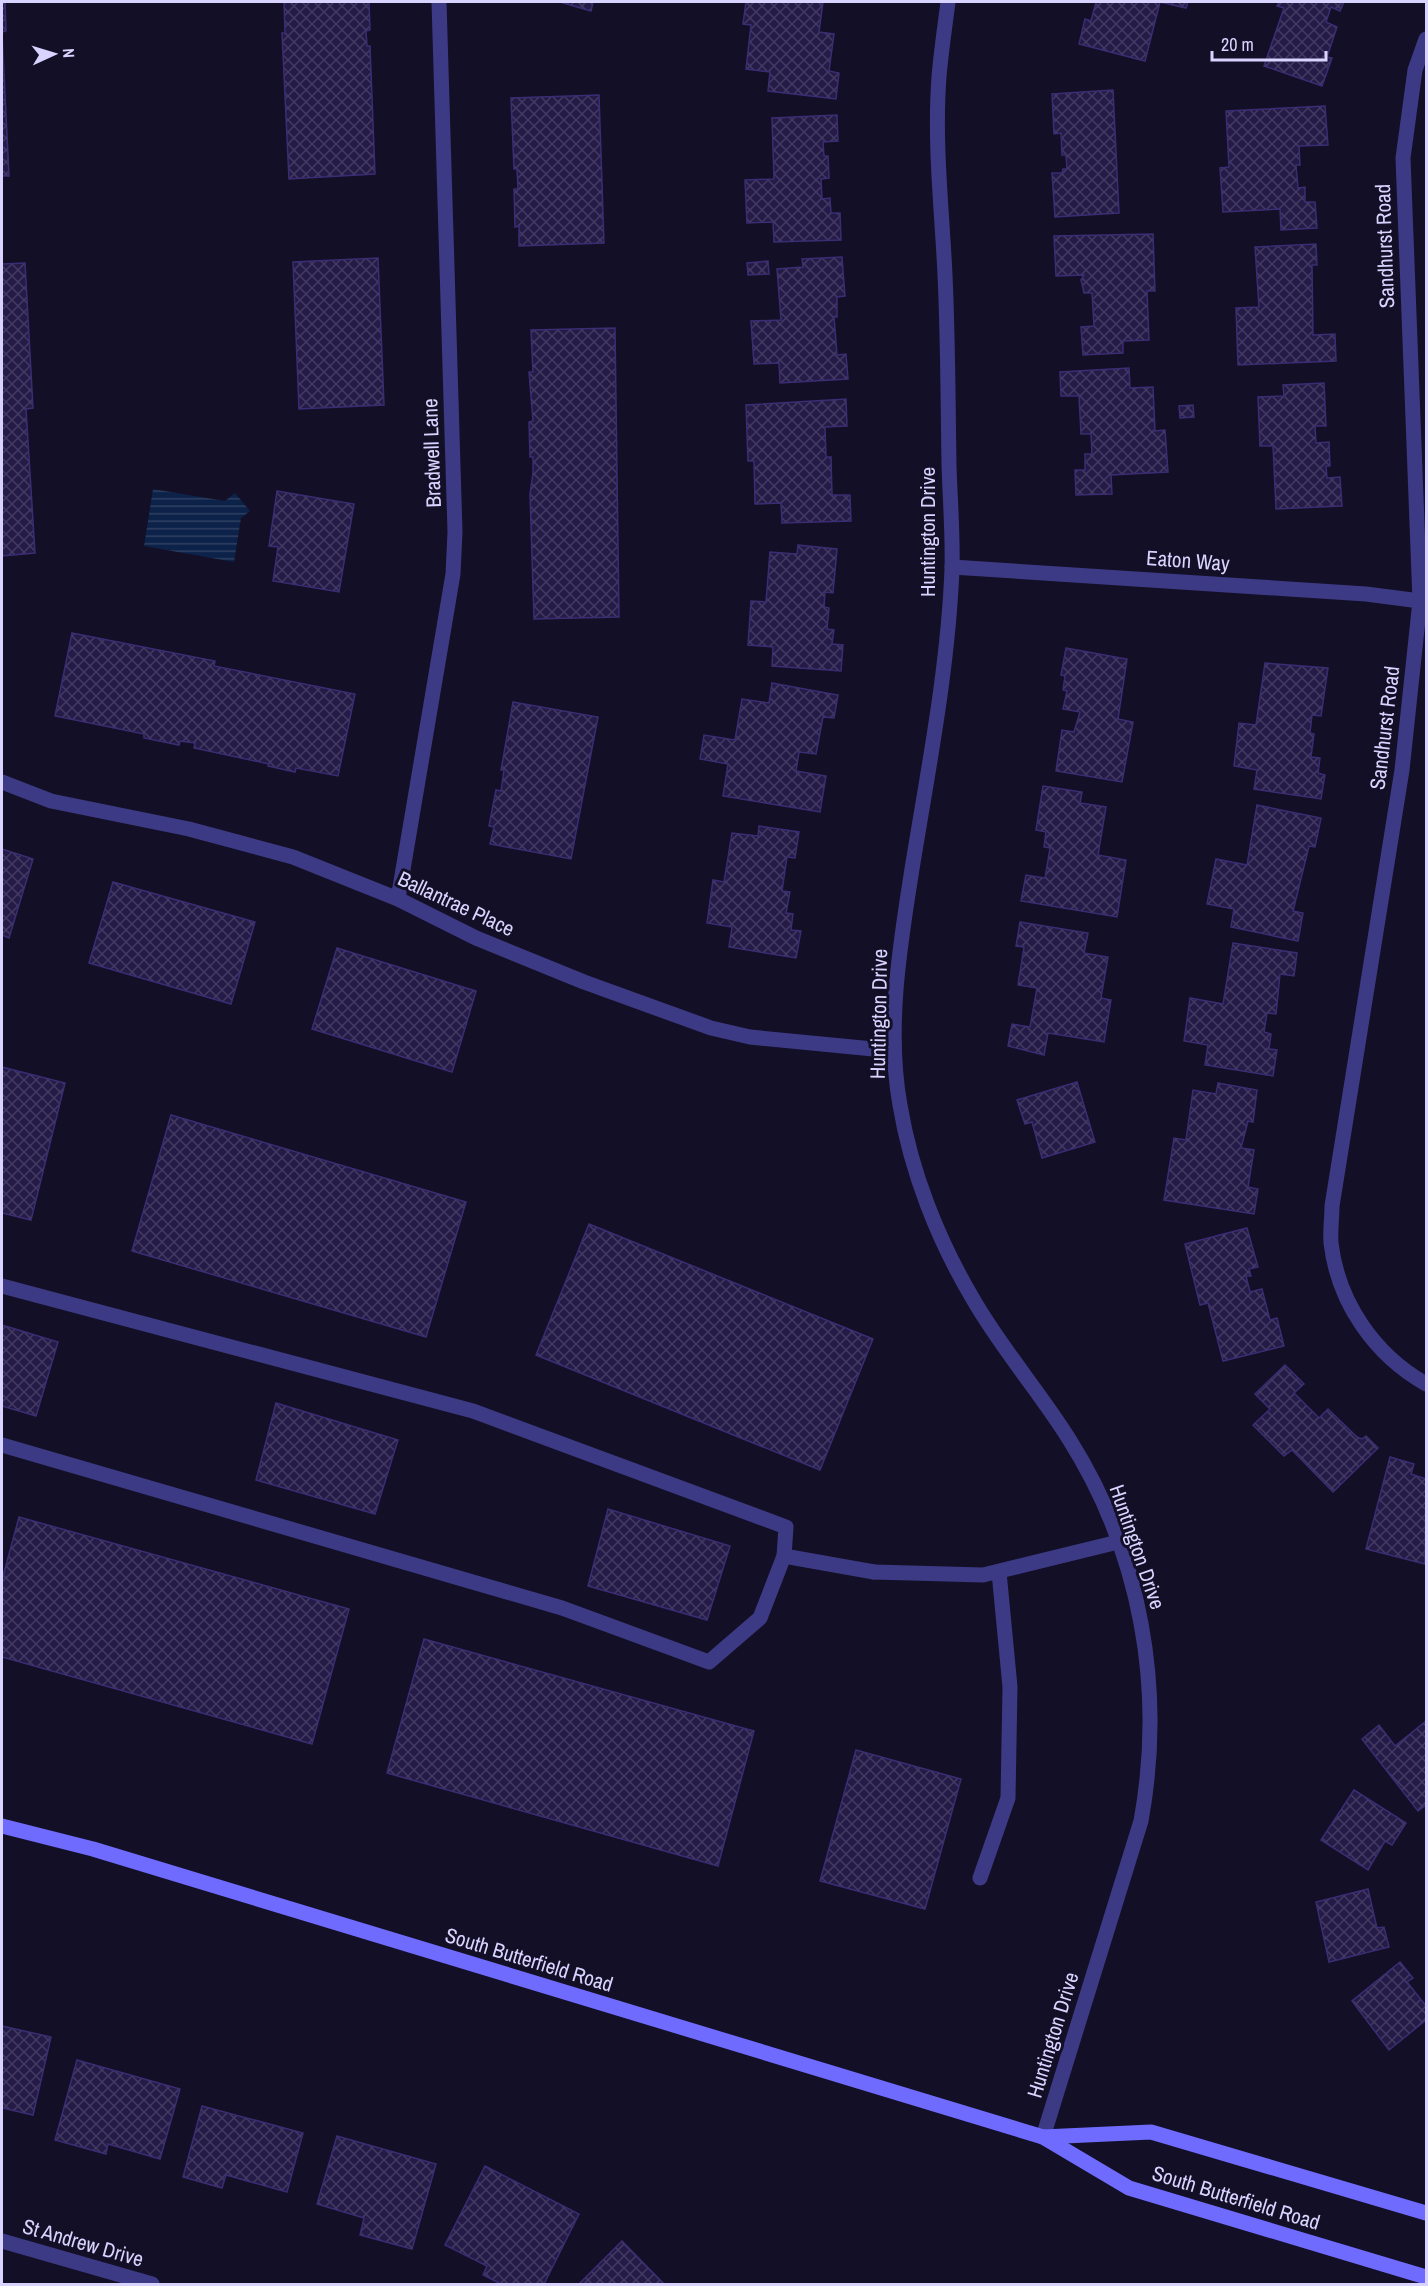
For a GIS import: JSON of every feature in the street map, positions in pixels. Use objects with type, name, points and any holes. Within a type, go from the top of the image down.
[{"type":"main road","name":"South Butterfield Road","points":[[2,1827],[93,1850],[1043,2137],[1129,2188],[1426,2277]]},
{"type":"main road","name":"South Butterfield Road","points":[[1043,2137],[1151,2132],[1426,2214]]},
{"type":"street","name":"Bradwell Lane","points":[[398,899],[453,574],[455,542],[439,2]]},
{"type":"street","name":"Huntington Drive","points":[[948,2],[939,78],[939,157],[945,278],[952,567],[943,675],[900,943],[894,1051],[899,1104],[916,1172],[942,1239],[973,1300],[1071,1441],[1105,1506],[1134,1587],[1145,1639],[1151,1710],[1148,1780],[1141,1821],[1043,2137]]},
{"type":"street","name":"Sandhurst Road","points":[[1426,39],[1415,70],[1403,158],[1420,601],[1402,770],[1332,1206],[1331,1244],[1342,1288],[1364,1329],[1380,1351],[1403,1371],[1426,1384]]},
{"type":"street","name":"Eaton Way","points":[[952,567],[1366,594],[1420,601]]},
{"type":"street","name":"Ballantrae Place","points":[[2,782],[51,801],[189,829],[293,857],[398,899],[476,938],[584,982],[711,1028],[750,1037],[894,1051]]},
{"type":"street","points":[[2,1286],[473,1411],[786,1527],[783,1556],[760,1618],[709,1662],[562,1608],[2,1445]]},
{"type":"street","points":[[783,1556],[874,1572],[983,1575],[1118,1542]]},
{"type":"street","points":[[980,1878],[1008,1798],[1010,1687],[999,1572]]},
{"type":"street","name":"St Andrew Drive","points":[[2,2241],[152,2284]]},
{"type":"water","points":[[153,489],[225,501],[235,493],[250,511],[241,518],[234,562],[144,546]]},
{"type":"building","points":[[2,2],[5,2],[6,31],[2,32]]},
{"type":"building","points":[[284,2],[369,2],[370,30],[366,31],[367,46],[370,46],[375,174],[289,179],[282,33],[285,33]]},
{"type":"building","points":[[560,2],[593,2],[591,11]]},
{"type":"building","points":[[746,2],[823,2],[819,32],[834,34],[829,71],[839,73],[836,99],[768,91],[770,72],[746,69],[751,25],[743,24]]},
{"type":"building","points":[[1096,2],[1160,2],[1145,61],[1079,44],[1085,19],[1091,21]]},
{"type":"building","points":[[1160,2],[1188,2],[1186,8]]},
{"type":"building","points":[[1279,2],[1344,2],[1340,11],[1331,7],[1326,22],[1337,27],[1327,57],[1332,58],[1322,86],[1264,66],[1284,8],[1277,6]]},
{"type":"building","points":[[2,32],[9,176],[2,176]]},
{"type":"building","points":[[1113,90],[1119,213],[1055,217],[1052,173],[1062,173],[1063,169],[1067,169],[1066,155],[1062,155],[1061,133],[1054,134],[1052,94]]},
{"type":"building","points":[[599,95],[604,243],[519,246],[519,226],[515,227],[514,189],[518,189],[517,169],[514,169],[511,98]]},
{"type":"building","points":[[1325,106],[1328,145],[1299,146],[1300,165],[1296,165],[1298,188],[1305,187],[1305,202],[1315,202],[1317,228],[1281,230],[1280,209],[1223,212],[1220,168],[1229,167],[1226,111]]},
{"type":"building","points":[[837,115],[838,141],[823,142],[824,156],[828,156],[829,178],[821,179],[822,199],[830,198],[831,213],[840,213],[841,240],[774,242],[773,222],[747,223],[745,180],[774,179],[772,118]]},
{"type":"building","points":[[1153,234],[1155,291],[1147,291],[1149,340],[1123,341],[1123,353],[1083,355],[1081,327],[1094,326],[1092,293],[1084,293],[1081,280],[1084,275],[1056,276],[1054,236]]},
{"type":"building","points":[[1316,244],[1317,265],[1312,265],[1313,335],[1335,334],[1336,361],[1238,365],[1236,308],[1259,307],[1255,247]]},
{"type":"building","points":[[842,257],[845,296],[837,297],[837,317],[834,317],[837,355],[846,354],[848,379],[780,383],[779,363],[754,364],[751,321],[781,320],[777,269],[803,267],[802,259]]},
{"type":"building","points":[[378,258],[384,405],[299,409],[293,262]]},
{"type":"building","points":[[768,261],[769,274],[748,275],[747,263]]},
{"type":"building","points":[[25,263],[33,408],[26,409],[35,553],[2,556],[2,264]]},
{"type":"building","points":[[615,328],[619,617],[534,619],[530,494],[533,457],[530,457],[529,422],[533,421],[529,372],[533,372],[531,330]]},
{"type":"building","points":[[1129,368],[1130,388],[1153,387],[1155,431],[1165,430],[1168,472],[1111,475],[1112,494],[1076,495],[1075,470],[1085,470],[1085,454],[1092,454],[1091,434],[1081,434],[1079,396],[1061,396],[1060,372]]},
{"type":"building","points":[[1324,383],[1326,426],[1315,426],[1316,443],[1329,442],[1330,466],[1326,466],[1327,478],[1340,477],[1342,506],[1276,509],[1273,446],[1260,446],[1258,397],[1284,396],[1283,385]]},
{"type":"building","points":[[846,399],[847,426],[825,427],[826,457],[831,457],[832,495],[850,495],[851,521],[782,523],[781,503],[755,504],[754,461],[748,461],[746,405]]},
{"type":"building","points":[[1193,405],[1194,417],[1180,418],[1179,406]]},
{"type":"building","points":[[277,491],[354,504],[339,592],[273,581],[278,547],[269,546]]},
{"type":"building","points":[[798,545],[837,549],[833,593],[825,592],[824,607],[829,608],[827,629],[834,630],[832,644],[843,645],[841,671],[772,666],[773,647],[748,645],[751,601],[766,602],[770,552],[797,554]]},
{"type":"building","points":[[72,633],[215,661],[214,666],[355,694],[338,776],[296,768],[295,772],[194,748],[195,743],[180,741],[179,745],[144,738],[144,734],[55,716]]},
{"type":"building","points":[[1066,648],[1127,659],[1118,719],[1133,722],[1122,782],[1056,771],[1062,730],[1074,732],[1080,712],[1063,709],[1067,691],[1063,690],[1065,676],[1061,675]]},
{"type":"building","points":[[1265,663],[1328,668],[1321,716],[1312,715],[1310,733],[1314,734],[1311,757],[1320,758],[1318,773],[1325,775],[1321,799],[1254,789],[1257,770],[1234,766],[1239,723],[1256,725]]},
{"type":"building","points":[[772,683],[838,695],[834,718],[823,717],[816,754],[799,752],[796,771],[826,776],[820,812],[723,796],[728,764],[700,759],[704,735],[735,740],[742,699],[769,703]]},
{"type":"building","points":[[513,702],[598,717],[571,859],[490,844],[494,827],[489,826],[496,790],[501,791],[504,770],[501,770]]},
{"type":"building","points":[[1043,786],[1082,792],[1080,803],[1106,807],[1098,855],[1126,860],[1117,917],[1021,901],[1026,875],[1045,878],[1050,848],[1044,847],[1046,832],[1036,830]]},
{"type":"building","points":[[1257,805],[1321,818],[1315,847],[1309,846],[1293,911],[1303,913],[1298,941],[1231,927],[1234,909],[1207,904],[1216,859],[1247,865]]},
{"type":"building","points":[[759,826],[799,832],[795,858],[787,857],[782,891],[790,892],[786,913],[793,914],[791,930],[801,931],[796,958],[729,947],[732,927],[707,923],[713,880],[724,882],[732,833],[758,836]]},
{"type":"building","points":[[2,849],[33,859],[9,938],[2,935]]},
{"type":"building","points":[[113,882],[255,922],[231,1004],[89,963]]},
{"type":"building","points":[[1020,922],[1088,933],[1084,953],[1108,957],[1101,998],[1111,1000],[1104,1042],[1048,1033],[1044,1055],[1008,1046],[1012,1024],[1030,1027],[1037,988],[1018,985],[1024,947],[1016,946]]},
{"type":"building","points":[[1233,943],[1297,953],[1294,976],[1280,974],[1276,1014],[1267,1013],[1264,1032],[1271,1034],[1269,1049],[1277,1050],[1273,1076],[1205,1065],[1208,1045],[1184,1041],[1190,998],[1223,1004]]},
{"type":"building","points":[[337,948],[476,991],[452,1072],[312,1029]]},
{"type":"building","points":[[2,1067],[65,1083],[31,1220],[2,1213]]},
{"type":"building","points":[[1077,1082],[1095,1142],[1042,1158],[1032,1122],[1025,1124],[1017,1100]]},
{"type":"building","points":[[1218,1083],[1257,1090],[1253,1122],[1248,1121],[1241,1148],[1254,1150],[1248,1187],[1258,1189],[1254,1214],[1164,1200],[1174,1138],[1186,1140],[1193,1090],[1216,1094]]},
{"type":"building","points":[[171,1115],[466,1202],[426,1337],[132,1251]]},
{"type":"building","points":[[589,1224],[873,1339],[820,1470],[536,1355]]},
{"type":"building","points":[[1247,1228],[1258,1267],[1249,1269],[1251,1276],[1246,1276],[1250,1292],[1262,1289],[1270,1320],[1277,1318],[1284,1346],[1223,1361],[1208,1303],[1200,1305],[1185,1244]]},
{"type":"building","points":[[2,1325],[58,1342],[36,1416],[2,1406]]},
{"type":"building","points":[[1285,1365],[1304,1384],[1294,1393],[1319,1418],[1328,1409],[1357,1437],[1362,1439],[1366,1436],[1378,1448],[1333,1492],[1292,1450],[1284,1456],[1253,1425],[1270,1409],[1255,1394]]},
{"type":"building","points":[[276,1403],[398,1440],[375,1514],[256,1480]]},
{"type":"building","points":[[1390,1457],[1414,1464],[1411,1474],[1426,1479],[1425,1564],[1366,1549]]},
{"type":"building","points":[[608,1509],[730,1546],[707,1620],[588,1586]]},
{"type":"building","points":[[19,1517],[349,1609],[312,1744],[2,1657],[2,1580]]},
{"type":"building","points":[[424,1639],[754,1731],[718,1866],[387,1773]]},
{"type":"building","points":[[1426,1721],[1426,1805],[1418,1811],[1362,1739],[1379,1725],[1395,1746]]},
{"type":"building","points":[[856,1750],[961,1779],[925,1909],[820,1881]]},
{"type":"building","points":[[1354,1790],[1406,1823],[1392,1845],[1385,1841],[1368,1870],[1321,1840]]},
{"type":"building","points":[[1368,1889],[1377,1928],[1384,1927],[1389,1947],[1329,1962],[1316,1902]]},
{"type":"building","points":[[1400,1962],[1413,1978],[1407,1982],[1426,2006],[1426,2020],[1389,2050],[1352,2001]]},
{"type":"building","points":[[2,2026],[51,2037],[33,2115],[2,2108]]},
{"type":"building","points":[[77,2060],[180,2089],[160,2159],[108,2144],[106,2154],[55,2140]]},
{"type":"building","points":[[202,2106],[303,2133],[287,2192],[226,2175],[222,2188],[183,2177]]},
{"type":"building","points":[[337,2136],[436,2164],[412,2249],[360,2235],[364,2218],[317,2204]]},
{"type":"building","points":[[485,2166],[579,2214],[544,2284],[501,2284],[483,2275],[487,2266],[445,2245]]},
{"type":"building","points":[[622,2241],[664,2284],[579,2284]]}]
